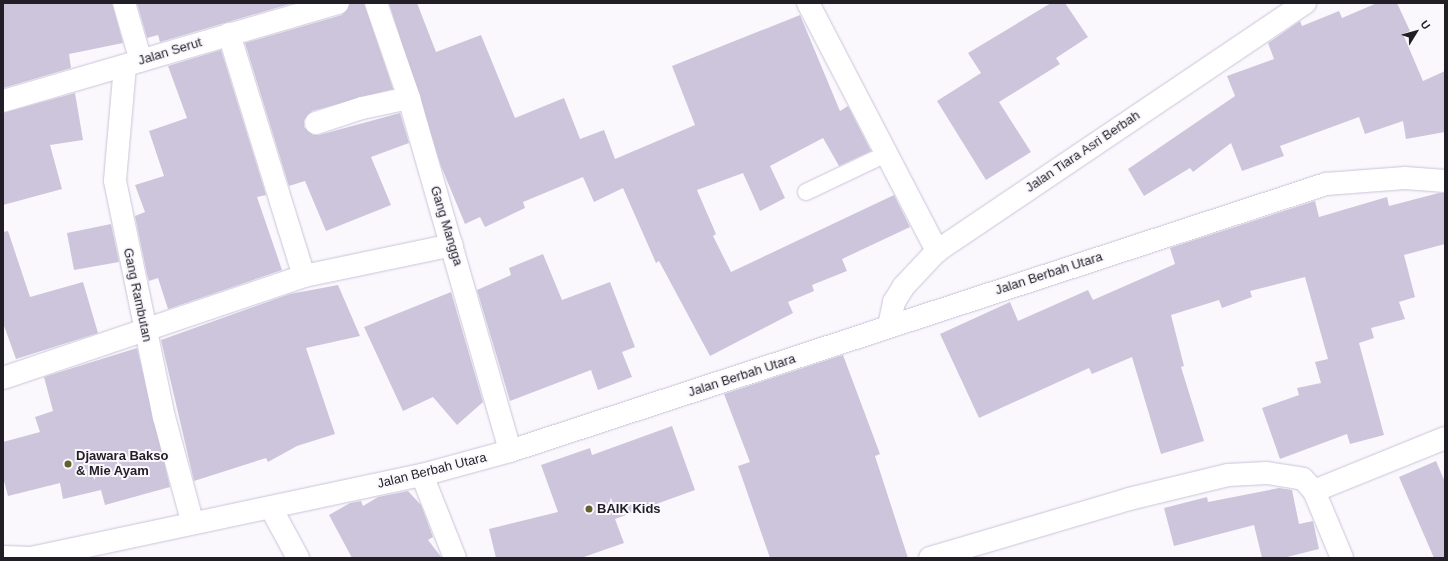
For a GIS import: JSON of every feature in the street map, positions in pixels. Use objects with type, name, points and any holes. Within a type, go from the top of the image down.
[{"type":"street","points":[[124,3],[133,63]]},
{"type":"street","name":"Jalan Serut","points":[[3,101],[338,3]]},
{"type":"street","name":"Gang Mangga","points":[[376,3],[409,98],[510,451]]},
{"type":"street","points":[[808,3],[888,153],[937,250]]},
{"type":"street","name":"Jalan Tiara Asri Berbah","points":[[889,326],[894,302],[904,286],[937,250],[1305,3]]},
{"type":"street","points":[[229,34],[304,276]]},
{"type":"street","name":"Gang Rambutan","points":[[133,63],[115,181],[144,330],[192,521]]},
{"type":"street","points":[[316,123],[362,108],[409,98]]},
{"type":"street","name":"Jalan Berbah Utara","points":[[31,558],[192,521],[271,508],[422,475],[510,451],[1326,184],[1405,178],[1445,181]]},
{"type":"street","points":[[3,378],[304,276],[452,245]]},
{"type":"street","points":[[1314,491],[1445,438]]},
{"type":"street","points":[[422,475],[455,558]]},
{"type":"street","points":[[930,558],[1129,499],[1228,475],[1285,475],[1302,479],[1314,491],[1342,558]]},
{"type":"street","points":[[271,508],[298,558]]},
{"type":"street","points":[[3,557],[26,558]]},
{"type":"lane","points":[[806,192],[888,153]]},
{"type":"building","points":[[3,3],[112,3],[123,43],[69,54],[71,68],[3,88]]},
{"type":"building","points":[[137,3],[293,3],[160,42],[158,35],[147,38]]},
{"type":"building","points":[[350,3],[364,3],[393,89],[312,111],[304,120],[304,127],[313,135],[319,135],[400,113],[409,143],[371,157],[391,205],[326,231],[305,181],[289,186],[245,43],[342,15]]},
{"type":"building","points":[[389,3],[417,3],[436,52],[481,35],[515,118],[564,98],[580,139],[604,130],[615,159],[695,125],[672,66],[800,15],[840,111],[848,106],[871,151],[839,166],[823,138],[770,166],[785,198],[760,211],[743,173],[697,190],[716,234],[713,236],[731,272],[894,195],[910,227],[842,259],[847,271],[812,285],[814,291],[788,302],[793,313],[710,356],[659,261],[656,263],[623,188],[594,202],[583,177],[523,202],[525,208],[485,227],[480,217],[465,224],[441,166]]},
{"type":"building","points":[[1051,3],[1065,3],[1088,37],[1056,58],[1060,64],[999,102],[1031,152],[986,180],[937,101],[981,73],[968,53]]},
{"type":"building","points":[[1377,3],[1397,3],[1410,31],[1403,34],[1423,81],[1445,71],[1445,132],[1406,139],[1403,121],[1365,134],[1359,117],[1280,146],[1284,156],[1242,171],[1231,143],[1193,172],[1190,168],[1144,196],[1128,169],[1235,96],[1227,76],[1274,59],[1268,43],[1300,21],[1302,26],[1339,11],[1342,18]]},
{"type":"building","points":[[221,50],[266,195],[257,197],[282,270],[168,309],[158,278],[149,281],[147,274],[135,216],[145,212],[135,185],[164,176],[149,131],[187,118],[168,66]]},
{"type":"building","points":[[75,93],[83,140],[50,145],[62,189],[3,205],[3,113]]},
{"type":"building","points":[[1439,193],[1445,193],[1445,244],[1404,255],[1415,297],[1399,302],[1405,319],[1371,328],[1374,338],[1359,343],[1384,435],[1350,444],[1347,434],[1280,459],[1262,408],[1299,395],[1297,388],[1321,383],[1315,362],[1328,359],[1305,277],[1250,291],[1252,297],[1222,308],[1219,300],[1171,315],[1184,366],[1181,367],[1204,441],[1161,454],[1132,357],[1092,374],[1089,368],[979,418],[940,334],[1010,302],[1018,321],[1088,290],[1093,300],[1175,264],[1170,248],[1315,201],[1319,217],[1387,197],[1389,206]]},
{"type":"building","points":[[111,224],[119,262],[74,270],[67,233]]},
{"type":"building","points":[[8,231],[30,297],[83,282],[98,333],[16,359],[3,323],[3,232]]},
{"type":"building","points":[[543,254],[562,300],[610,282],[635,347],[622,352],[632,377],[598,390],[591,370],[510,401],[477,290],[511,275],[509,268]]},
{"type":"building","points":[[338,285],[360,336],[306,348],[335,434],[297,446],[268,462],[266,458],[194,481],[161,340],[290,294]]},
{"type":"building","points":[[451,292],[483,402],[457,425],[433,397],[403,411],[364,327]]},
{"type":"building","points":[[137,348],[170,487],[105,505],[101,490],[63,499],[60,483],[8,496],[3,477],[3,442],[40,432],[35,417],[53,411],[44,377]]},
{"type":"building","points":[[843,355],[880,454],[875,456],[908,558],[770,558],[738,466],[750,462],[724,394]]},
{"type":"building","points":[[672,426],[695,490],[615,519],[624,543],[581,558],[496,558],[489,529],[558,512],[541,465],[590,448],[592,455]]},
{"type":"building","points":[[1436,461],[1445,482],[1445,558],[1434,558],[1399,477]]},
{"type":"building","points":[[1279,488],[1292,490],[1299,524],[1313,521],[1319,549],[1283,558],[1262,558],[1254,525],[1174,546],[1164,508],[1207,497],[1208,502]]},
{"type":"building","points":[[408,491],[421,505],[433,537],[428,540],[442,558],[352,558],[329,515],[350,503],[361,501],[363,506],[378,497]]},
{"type":"place","name":"Djawara Bakso & Mie Ayam","points":[[68,464]]},
{"type":"place","name":"BAIK Kids","points":[[589,509]]}]
